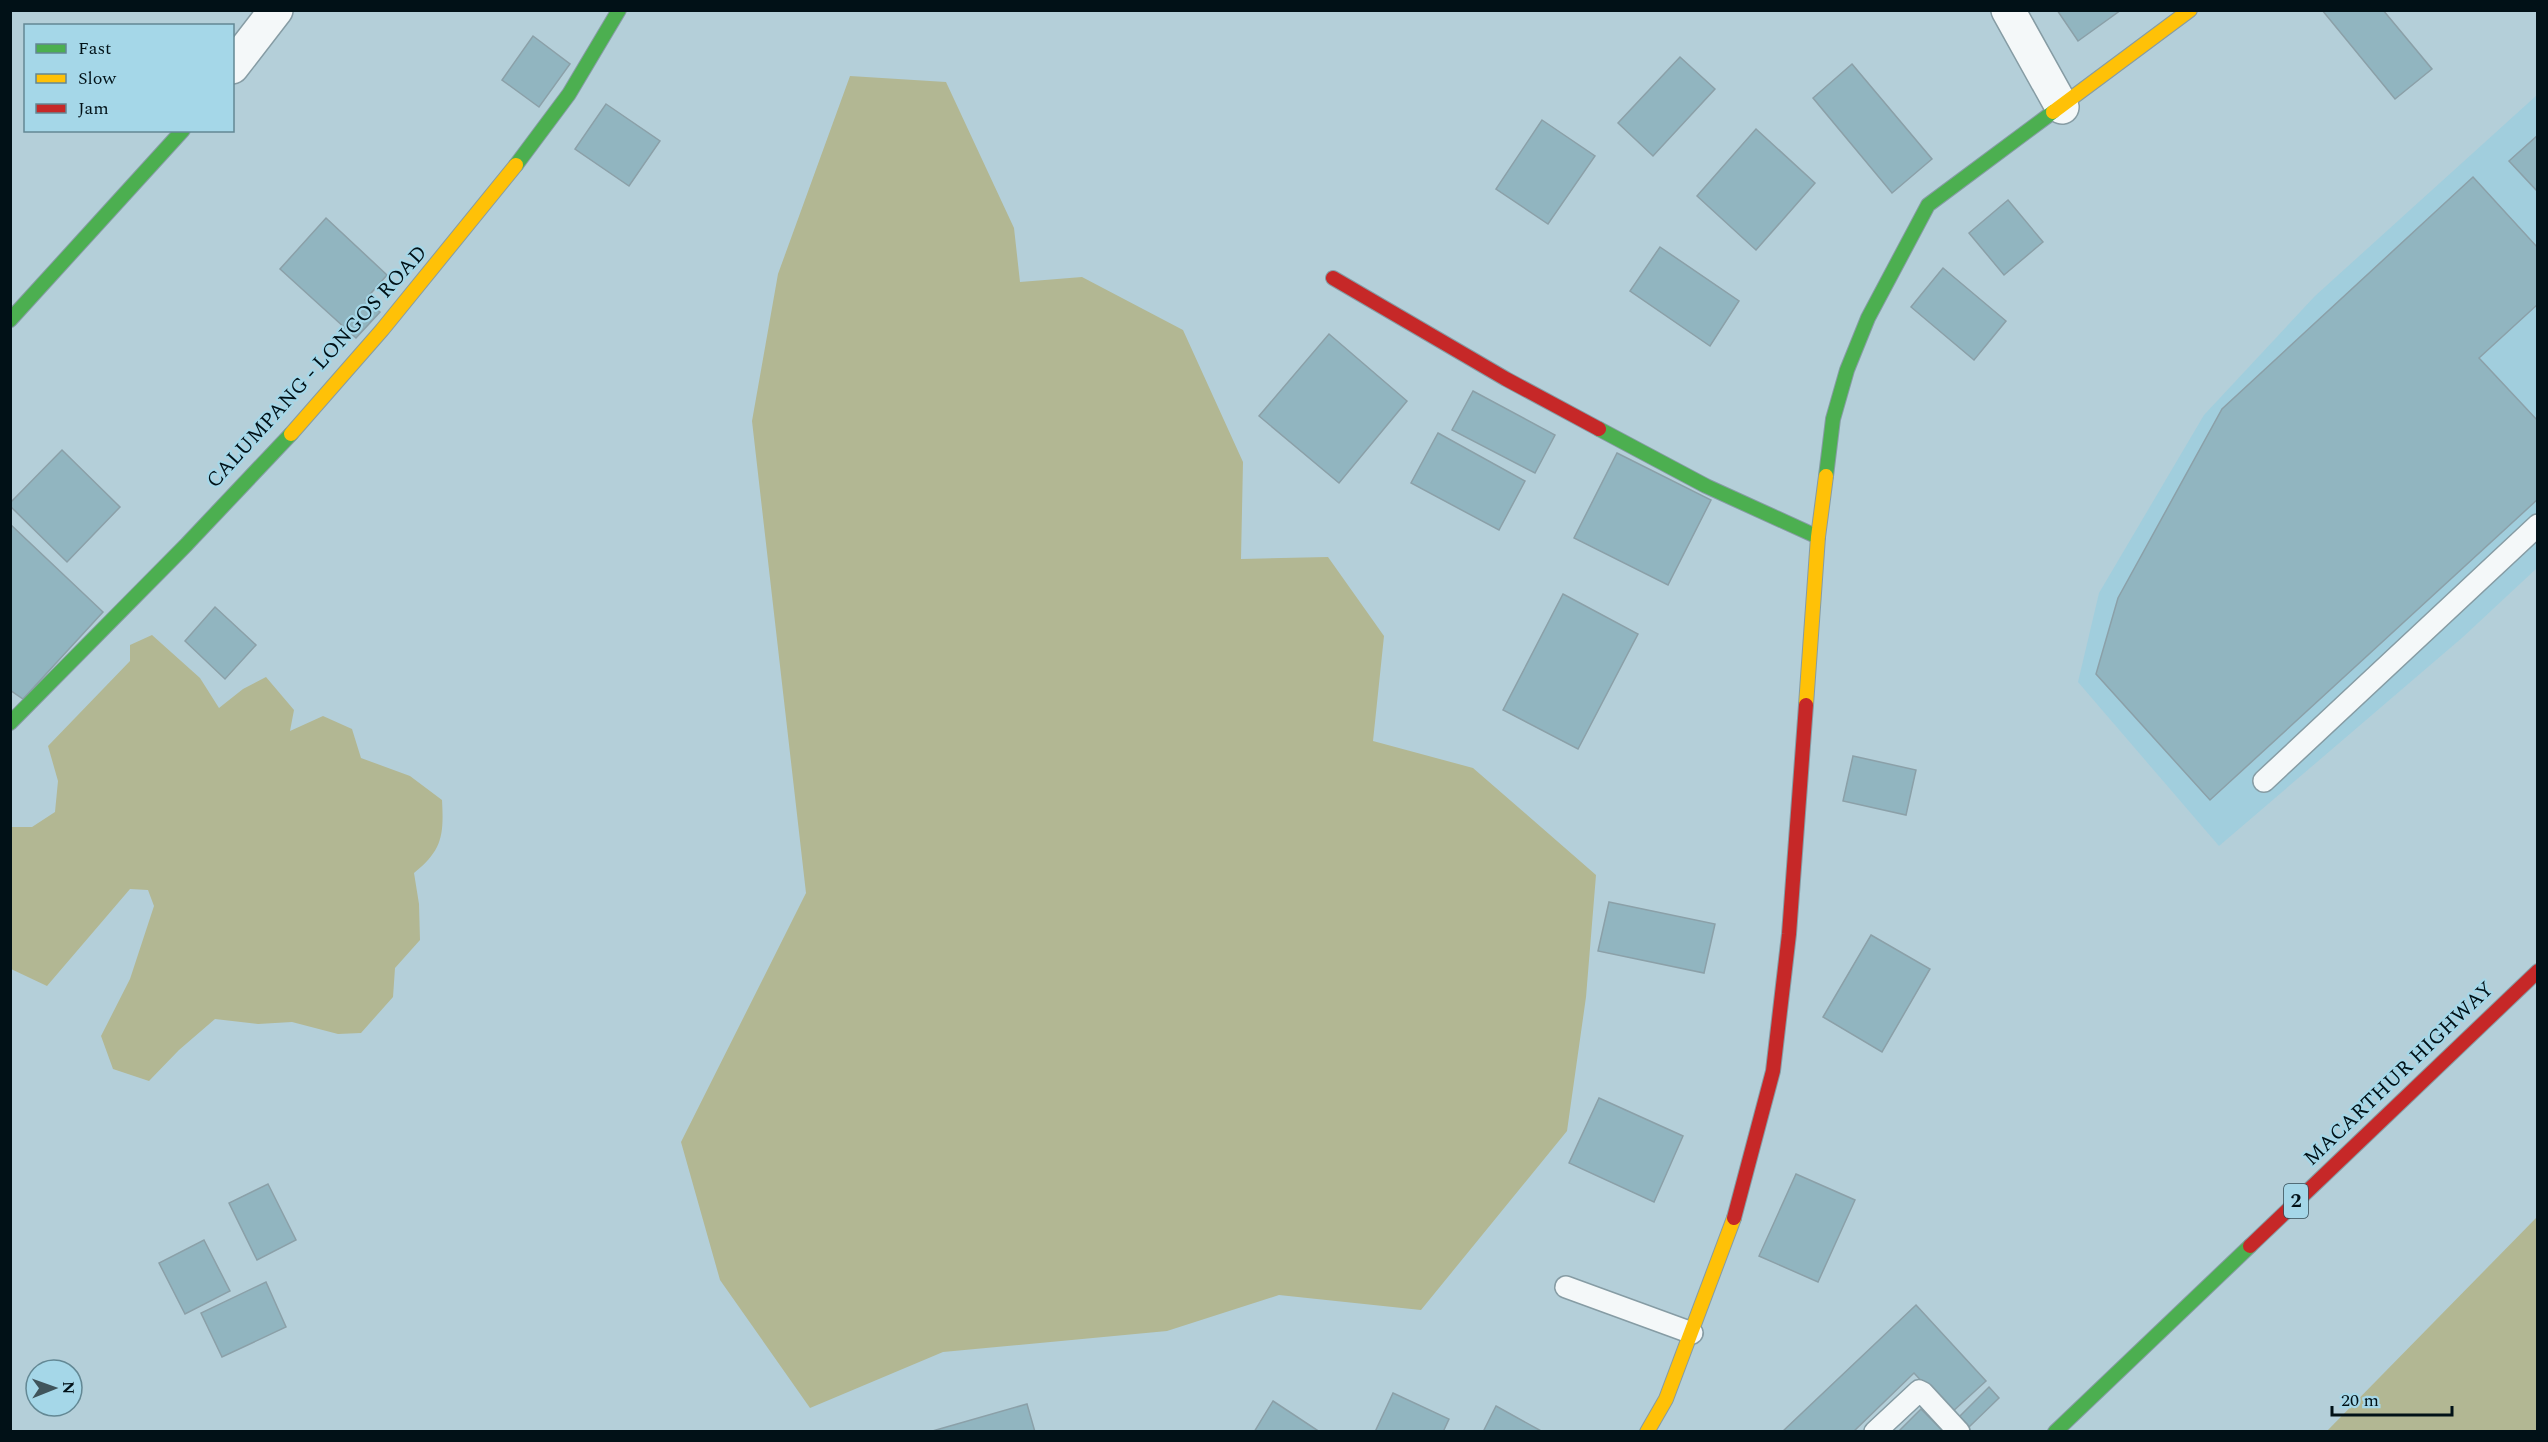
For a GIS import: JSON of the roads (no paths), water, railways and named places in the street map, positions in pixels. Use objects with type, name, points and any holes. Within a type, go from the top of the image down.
[{"type":"main road","name":"CALUMPANG - LONGOS ROAD","points":[[10,723],[290,435],[435,267],[565,98],[607,35],[619,10]]},
{"type":"main road","points":[[1647,1431],[1666,1399],[1735,1216],[1773,1071],[1789,934],[1818,537],[1833,419],[1847,370],[1868,318],[1928,205],[2190,10]]},
{"type":"main road","points":[[10,320],[181,132]]},
{"type":"main road","points":[[1333,278],[1506,379],[1696,481],[1818,537]]},
{"type":"main road","name":"MACARTHUR HIGHWAY","points":[[2055,1431],[2538,972]]},
{"type":"street","points":[[234,64],[276,10]]},
{"type":"street","points":[[2008,10],[2062,107]]},
{"type":"lane","points":[[2264,781],[2538,525]]},
{"type":"lane","points":[[1566,1287],[1692,1333]]},
{"type":"lane","points":[[1875,1431],[1918,1391],[1923,1393],[1959,1431]]}]
